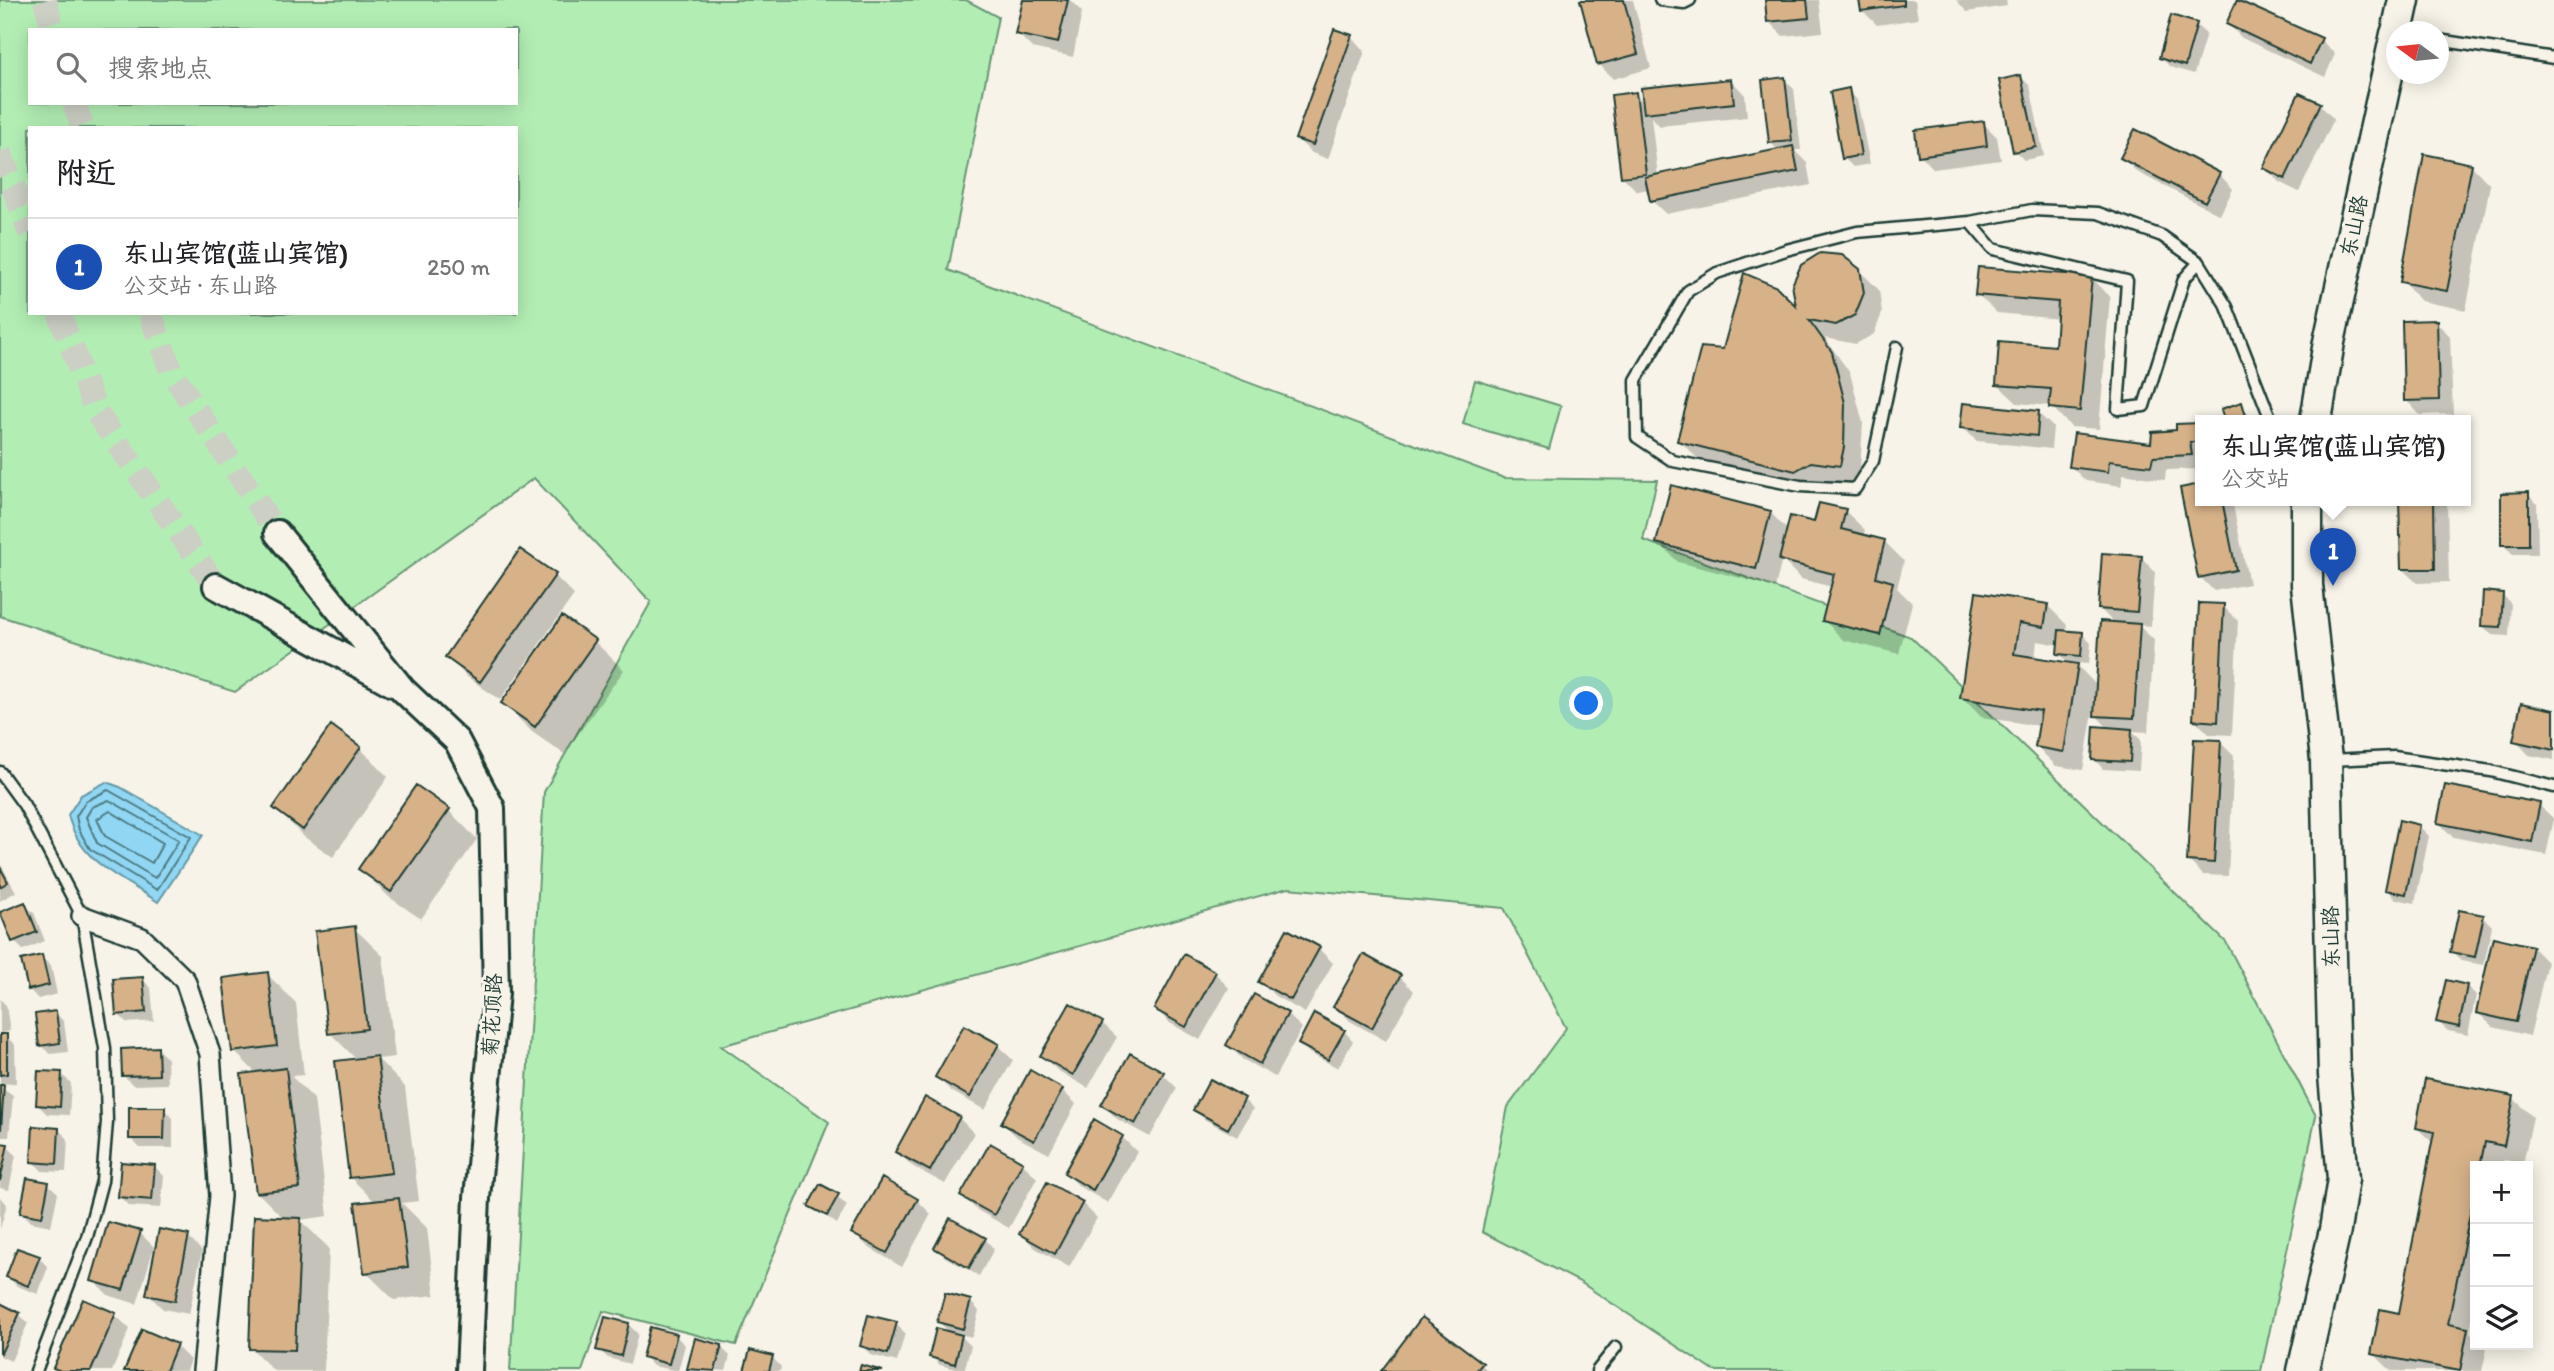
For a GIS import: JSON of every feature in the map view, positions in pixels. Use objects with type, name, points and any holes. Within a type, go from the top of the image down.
[{"type":"main road","name":"东山路","points":[[2400,21],[2404,0]]},
{"type":"main road","name":"东山路","points":[[2317,415],[2329,342],[2386,83]]},
{"type":"main road","name":"东山路","points":[[2303,1371],[2335,1230],[2343,1179],[2334,1075],[2326,760],[2307,585],[2307,506]]},
{"type":"street","name":"菊花顶路","points":[[277,533],[403,690],[457,741],[492,808],[496,993],[477,1198],[469,1371]]},
{"type":"street","name":"菊花顶路","points":[[216,586],[403,690]]},
{"type":"street","points":[[82,916],[142,938],[185,980],[210,1054],[220,1196],[202,1371]]},
{"type":"lane","points":[[1660,0],[1684,4],[1690,0]]},
{"type":"lane","points":[[2449,42],[2554,58]]},
{"type":"lane","points":[[1897,347],[1873,461],[1854,489],[1800,486],[1673,461],[1637,437],[1636,380],[1688,291],[1717,273],[1786,250],[1857,232],[1970,222],[2032,210],[2098,213],[2162,236],[2199,262],[2227,307],[2269,415]]},
{"type":"lane","points":[[1970,222],[1993,249],[2127,281],[2118,409],[2144,406],[2184,279],[2199,262]]},
{"type":"lane","points":[[2326,760],[2394,757],[2491,771],[2554,787]]},
{"type":"lane","points":[[0,772],[24,805],[82,916],[105,1048],[107,1122],[102,1181],[87,1237],[36,1371]]},
{"type":"lane","points":[[1597,1371],[1616,1347]]},
{"type":"green space","points":[[0,0],[966,0],[998,17],[948,270],[1504,478],[1657,480],[1643,540],[1911,637],[2226,942],[2316,1116],[2261,1371],[1714,1371],[1580,1282],[1482,1232],[1508,1107],[1566,1028],[1504,908],[1288,888],[721,1046],[829,1122],[736,1345],[603,1311],[582,1371],[510,1371],[544,792],[651,602],[534,478],[235,692],[0,616]]},
{"type":"green space","points":[[1475,380],[1561,406],[1549,449],[1463,424]]},
{"type":"water","points":[[106,782],[120,787],[203,835],[158,902],[91,857],[74,831],[68,815],[81,795]]},
{"type":"building","points":[[1023,0],[1068,0],[1058,43],[1015,34]]},
{"type":"building","points":[[1580,0],[1624,0],[1638,54],[1597,65]]},
{"type":"building","points":[[1765,0],[1807,0],[1809,18],[1767,22]]},
{"type":"building","points":[[1859,0],[1904,0],[1904,5],[1861,11]]},
{"type":"building","points":[[2237,0],[2322,38],[2310,64],[2226,24]]},
{"type":"building","points":[[2171,15],[2197,23],[2185,66],[2159,58]]},
{"type":"building","points":[[1334,29],[1352,35],[1313,145],[1295,139]]},
{"type":"building","points":[[2021,75],[2036,147],[2013,152],[1999,80]]},
{"type":"building","points":[[1785,77],[1792,141],[1769,143],[1762,80]]},
{"type":"building","points":[[1731,79],[1734,103],[1644,113],[1641,88]]},
{"type":"building","points":[[1849,88],[1861,155],[1842,159],[1830,92]]},
{"type":"building","points":[[1636,92],[1646,174],[1621,177],[1611,95]]},
{"type":"building","points":[[2299,93],[2321,103],[2285,179],[2263,168]]},
{"type":"building","points":[[1984,121],[1987,146],[1918,156],[1915,130]]},
{"type":"building","points":[[2135,129],[2220,173],[2205,202],[2120,158]]},
{"type":"building","points":[[1793,146],[1798,171],[1650,201],[1645,177]]},
{"type":"building","points":[[2424,154],[2472,164],[2447,291],[2400,282]]},
{"type":"building","points":[[1820,253],[1842,255],[1860,269],[1864,293],[1855,315],[1836,325],[1809,320],[1832,352],[1845,403],[1844,447],[1840,466],[1811,462],[1795,471],[1677,441],[1701,347],[1723,349],[1744,273],[1777,287],[1796,306],[1792,285],[1801,265]]},
{"type":"building","points":[[1978,267],[2092,276],[2080,411],[2049,408],[2051,389],[1996,385],[1999,341],[2055,346],[2058,302],[1975,295]]},
{"type":"building","points":[[2437,320],[2439,400],[2404,401],[2402,321]]},
{"type":"building","points":[[2242,402],[2246,415],[2223,415],[2221,409]]},
{"type":"building","points":[[1963,403],[2039,411],[2037,436],[1960,428]]},
{"type":"building","points":[[2195,423],[2195,442],[2190,442],[2192,455],[2153,457],[2151,466],[2109,461],[2108,472],[2069,467],[2074,433],[2151,443],[2152,432],[2176,430],[2176,424]]},
{"type":"building","points":[[1671,485],[1771,511],[1756,569],[1656,543]]},
{"type":"building","points":[[2195,485],[2195,506],[2223,506],[2236,570],[2198,578],[2180,488]]},
{"type":"building","points":[[2529,492],[2529,545],[2501,545],[2501,493]]},
{"type":"building","points":[[1819,503],[1846,509],[1841,529],[1885,540],[1876,577],[1893,582],[1880,635],[1822,621],[1834,574],[1779,560],[1790,516],[1814,522]]},
{"type":"building","points":[[2399,506],[2434,506],[2435,569],[2401,569]]},
{"type":"building","points":[[520,549],[556,574],[480,682],[445,657]]},
{"type":"building","points":[[2102,553],[2142,556],[2137,612],[2098,609]]},
{"type":"building","points":[[2483,591],[2503,593],[2501,627],[2481,626]]},
{"type":"building","points":[[1976,592],[2048,604],[2044,627],[2019,623],[2014,654],[2078,664],[2064,752],[2035,747],[2041,711],[1960,698]]},
{"type":"building","points":[[2199,603],[2224,604],[2218,722],[2193,720]]},
{"type":"building","points":[[562,616],[596,640],[535,727],[501,703]]},
{"type":"building","points":[[2100,621],[2140,624],[2134,718],[2094,716]]},
{"type":"building","points":[[2059,630],[2083,632],[2081,656],[2057,654]]},
{"type":"building","points":[[2521,703],[2554,710],[2554,750],[2513,741]]},
{"type":"building","points":[[331,725],[361,747],[303,830],[273,808]]},
{"type":"building","points":[[2094,726],[2132,729],[2130,762],[2092,760]]},
{"type":"building","points":[[2194,739],[2221,740],[2214,863],[2187,861]]},
{"type":"building","points":[[416,785],[450,809],[391,892],[358,869]]},
{"type":"building","points":[[2445,785],[2540,803],[2532,842],[2437,823]]},
{"type":"building","points":[[2399,820],[2420,825],[2406,894],[2385,890]]},
{"type":"building","points":[[0,867],[8,882],[0,887]]},
{"type":"building","points":[[25,902],[37,932],[12,942],[0,912]]},
{"type":"building","points":[[2459,910],[2484,915],[2475,957],[2450,952]]},
{"type":"building","points":[[355,926],[367,1029],[328,1034],[315,931]]},
{"type":"building","points":[[1287,929],[1320,947],[1291,1000],[1258,982]]},
{"type":"building","points":[[2493,937],[2533,946],[2516,1022],[2476,1013]]},
{"type":"building","points":[[1184,954],[1216,972],[1186,1027],[1154,1009]]},
{"type":"building","points":[[1363,954],[1401,975],[1372,1028],[1333,1007]]},
{"type":"building","points":[[42,955],[49,985],[28,990],[21,960]]},
{"type":"building","points":[[268,972],[277,1046],[232,1052],[223,978]]},
{"type":"building","points":[[143,977],[146,1012],[116,1015],[113,979]]},
{"type":"building","points":[[2446,980],[2467,985],[2459,1027],[2436,1022]]},
{"type":"building","points":[[1254,994],[1288,1013],[1260,1064],[1226,1045]]},
{"type":"building","points":[[1070,1003],[1103,1022],[1073,1075],[1040,1056]]},
{"type":"building","points":[[56,1011],[60,1043],[39,1046],[35,1014]]},
{"type":"building","points":[[1314,1013],[1345,1030],[1328,1060],[1298,1044]]},
{"type":"building","points":[[964,1025],[999,1044],[970,1097],[935,1077]]},
{"type":"building","points":[[0,1034],[7,1034],[7,1074],[0,1075]]},
{"type":"building","points":[[158,1047],[159,1075],[122,1076],[121,1049]]},
{"type":"building","points":[[1130,1053],[1164,1072],[1135,1124],[1101,1105]]},
{"type":"building","points":[[377,1056],[392,1173],[349,1178],[335,1061]]},
{"type":"building","points":[[286,1068],[300,1188],[256,1193],[241,1074]]},
{"type":"building","points":[[1030,1070],[1063,1089],[1034,1141],[1001,1123]]},
{"type":"building","points":[[38,1071],[62,1072],[60,1107],[36,1105]]},
{"type":"building","points":[[1210,1079],[1245,1098],[1228,1129],[1193,1110]]},
{"type":"building","points":[[2425,1079],[2514,1096],[2504,1146],[2485,1142],[2481,1161],[2470,1161],[2470,1214],[2448,1324],[2468,1328],[2460,1371],[2371,1354],[2380,1309],[2399,1313],[2434,1132],[2416,1128]]},
{"type":"building","points":[[0,1085],[4,1085],[1,1129],[0,1129]]},
{"type":"building","points":[[925,1097],[960,1117],[930,1171],[895,1152]]},
{"type":"building","points":[[129,1107],[165,1107],[164,1139],[129,1139]]},
{"type":"building","points":[[1094,1119],[1123,1136],[1093,1190],[1064,1173]]},
{"type":"building","points":[[33,1126],[59,1128],[57,1164],[31,1162]]},
{"type":"building","points":[[0,1143],[8,1144],[0,1181]]},
{"type":"building","points":[[990,1143],[1023,1162],[994,1215],[960,1196]]},
{"type":"building","points":[[121,1162],[155,1165],[152,1200],[118,1197]]},
{"type":"building","points":[[27,1178],[49,1182],[42,1217],[20,1213]]},
{"type":"building","points":[[882,1178],[918,1199],[887,1253],[851,1233]]},
{"type":"building","points":[[1047,1182],[1083,1202],[1055,1254],[1019,1234]]},
{"type":"building","points":[[820,1184],[839,1194],[827,1216],[808,1206]]},
{"type":"building","points":[[399,1198],[408,1267],[364,1273],[355,1203]]},
{"type":"building","points":[[254,1216],[301,1218],[295,1350],[249,1349]]},
{"type":"building","points":[[950,1218],[986,1238],[969,1268],[934,1248]]},
{"type":"building","points":[[108,1222],[141,1231],[123,1290],[91,1281]]},
{"type":"building","points":[[159,1229],[189,1235],[175,1301],[146,1295]]},
{"type":"building","points":[[17,1248],[40,1256],[28,1286],[6,1277]]},
{"type":"building","points":[[945,1293],[971,1300],[963,1329],[937,1322]]},
{"type":"building","points":[[83,1299],[116,1313],[91,1371],[61,1371],[53,1368]]},
{"type":"building","points":[[0,1303],[20,1313],[1,1353],[0,1352]]},
{"type":"building","points":[[868,1315],[897,1322],[888,1354],[860,1346]]},
{"type":"building","points":[[605,1317],[629,1323],[621,1356],[596,1350]]},
{"type":"building","points":[[1422,1317],[1483,1363],[1476,1371],[1381,1371]]},
{"type":"building","points":[[650,1327],[677,1334],[669,1364],[642,1357]]},
{"type":"building","points":[[936,1328],[962,1335],[955,1364],[929,1357]]},
{"type":"building","points":[[142,1329],[177,1344],[166,1371],[124,1371]]},
{"type":"building","points":[[695,1338],[722,1345],[715,1371],[687,1369]]},
{"type":"building","points":[[750,1350],[773,1356],[769,1371],[744,1371]]},
{"type":"building","points":[[861,1365],[883,1371],[859,1371]]},
{"type":"tunnel","points":[[45,0],[52,28]]},
{"type":"tunnel","points":[[75,105],[82,126]]},
{"type":"tunnel","points":[[0,152],[28,228]]},
{"type":"tunnel","points":[[60,315],[96,412],[216,586]]},
{"type":"tunnel","points":[[151,315],[171,371],[277,533]]},
{"type":"place","name":"东山宾馆(蓝山宾馆)","points":[[2333,586]]}]
